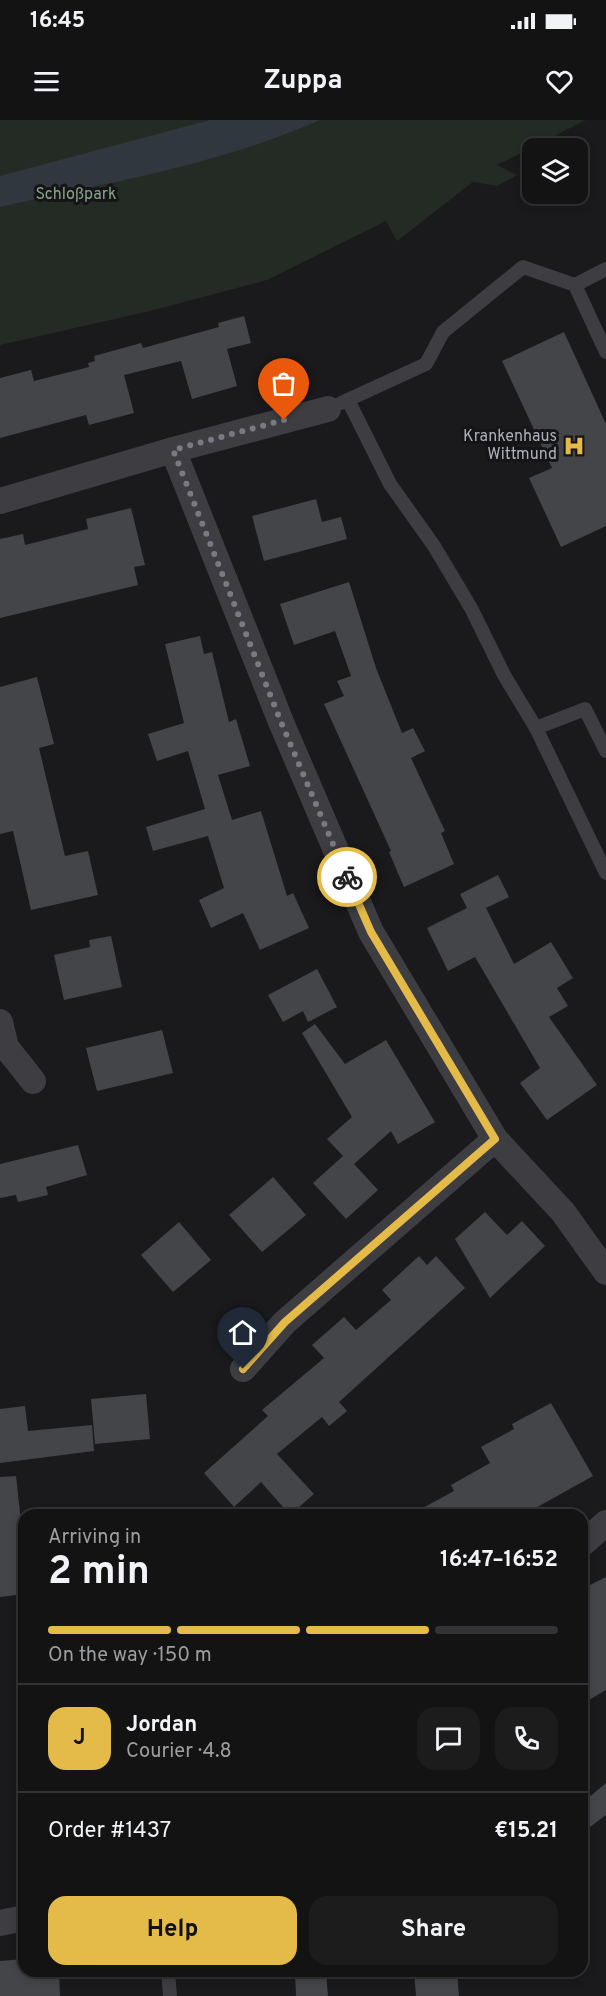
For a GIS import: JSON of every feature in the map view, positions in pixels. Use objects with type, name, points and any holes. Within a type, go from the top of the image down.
[{"type":"street","points":[[0,501],[338,405]]},
{"type":"street","points":[[173,450],[281,722],[371,932],[495,1139],[563,1212],[606,1272]]},
{"type":"street","points":[[0,1022],[6,1047],[33,1081]]},
{"type":"street","points":[[243,1369],[285,1322],[495,1139]]},
{"type":"street","points":[[588,1539],[606,1523]]},
{"type":"street","points":[[0,1923],[18,1919]]},
{"type":"lane","points":[[606,352],[575,285],[523,267],[443,332],[426,364],[338,405],[450,572],[471,608],[504,675],[536,728],[606,873]]},
{"type":"lane","points":[[575,285],[606,269]]},
{"type":"lane","points":[[536,728],[585,709],[606,752]]},
{"type":"lane","points":[[168,1977],[170,1996]]},
{"type":"green space","name":"Schloßpark","points":[[0,120],[586,120],[550,138],[522,138],[522,152],[497,165],[517,175],[497,186],[473,182],[397,241],[386,221],[267,280],[150,311],[0,345]]},
{"type":"shaded area","points":[[210,120],[320,120],[280,136],[202,161],[123,181],[0,207],[0,176]]},
{"type":"building","points":[[244,316],[251,343],[227,349],[237,386],[192,399],[181,361],[124,375],[134,413],[89,425],[86,415],[0,438],[0,378],[31,370],[34,381],[89,367],[88,363],[95,361],[94,356],[141,343],[143,348],[219,327],[218,323]]},
{"type":"building","name":"Krankenhaus Wittmund","points":[[564,332],[606,424],[606,526],[561,547],[529,478],[552,468],[502,361]]},
{"type":"building","points":[[316,499],[322,522],[341,517],[347,539],[264,561],[252,516]]},
{"type":"building","points":[[131,508],[145,565],[134,567],[138,585],[0,618],[0,539],[23,534],[25,545],[88,529],[86,519]]},
{"type":"building","points":[[349,582],[376,668],[402,733],[413,728],[425,751],[411,758],[445,831],[441,833],[454,864],[404,887],[389,852],[391,851],[324,704],[344,696],[337,681],[351,676],[335,631],[294,645],[280,604]]},
{"type":"building","points":[[200,636],[204,654],[212,652],[229,722],[236,719],[250,766],[218,775],[232,820],[261,811],[287,896],[293,893],[309,928],[260,950],[243,913],[211,928],[199,900],[224,888],[208,836],[153,851],[146,827],[205,809],[188,751],[157,761],[148,734],[184,723],[165,644]]},
{"type":"building","points":[[37,677],[54,744],[39,748],[65,856],[88,851],[98,895],[31,910],[13,831],[0,834],[0,687]]},
{"type":"building","points":[[498,875],[509,897],[486,908],[514,964],[551,942],[573,978],[557,988],[568,1006],[549,1017],[597,1085],[547,1120],[520,1083],[540,1068],[475,957],[448,971],[427,928],[467,908],[460,894]]},
{"type":"building","points":[[111,936],[122,987],[64,1000],[54,955],[90,947],[89,940]]},
{"type":"building","points":[[317,969],[337,1007],[308,1022],[303,1011],[283,1022],[268,995]]},
{"type":"building","points":[[315,1024],[345,1064],[386,1040],[435,1122],[398,1144],[391,1131],[354,1164],[378,1190],[346,1219],[313,1183],[343,1156],[327,1139],[352,1117],[302,1033]]},
{"type":"building","points":[[162,1030],[173,1073],[97,1091],[86,1048]]},
{"type":"building","points":[[78,1145],[87,1175],[46,1187],[48,1195],[18,1202],[16,1195],[0,1198],[0,1164]]},
{"type":"building","points":[[273,1177],[306,1215],[262,1252],[229,1215]]},
{"type":"building","points":[[485,1212],[507,1235],[522,1221],[545,1246],[490,1298],[455,1239]]},
{"type":"building","points":[[179,1222],[211,1260],[173,1292],[141,1255]]},
{"type":"building","points":[[419,1256],[427,1265],[436,1256],[465,1288],[339,1402],[347,1411],[329,1426],[322,1417],[277,1454],[314,1494],[297,1509],[285,1509],[261,1482],[234,1507],[204,1473],[268,1416],[262,1410],[324,1358],[312,1345],[344,1317],[356,1330],[391,1300],[382,1290]]},
{"type":"building","points":[[146,1394],[150,1439],[95,1444],[91,1399]]},
{"type":"building","points":[[551,1403],[593,1476],[534,1509],[421,1509],[454,1491],[451,1485],[490,1463],[481,1447],[514,1429],[512,1424]]},
{"type":"building","points":[[25,1406],[28,1431],[92,1425],[94,1451],[0,1463],[0,1409]]},
{"type":"building","points":[[16,1476],[20,1509],[18,1595],[0,1597],[0,1477]]},
{"type":"building","points":[[606,1577],[606,1690],[588,1700],[588,1586]]},
{"type":"building","points":[[606,1783],[606,1815],[590,1827],[588,1824],[588,1798]]},
{"type":"building","points":[[18,1960],[18,1977],[59,1977],[60,1996],[0,1996],[0,1961]]},
{"type":"building","points":[[295,1977],[326,1977],[328,1996],[296,1996]]},
{"type":"building","points":[[414,1977],[457,1977],[459,1996],[416,1996]]},
{"type":"way so far","points":[[284,420],[173,450],[281,722],[347,877]]},
{"type":"place","name":"Krankenhaus Wittmund","points":[[574,446]]},
{"type":"route","points":[[243,1369],[285,1322],[495,1139],[371,932],[347,877]]}]
